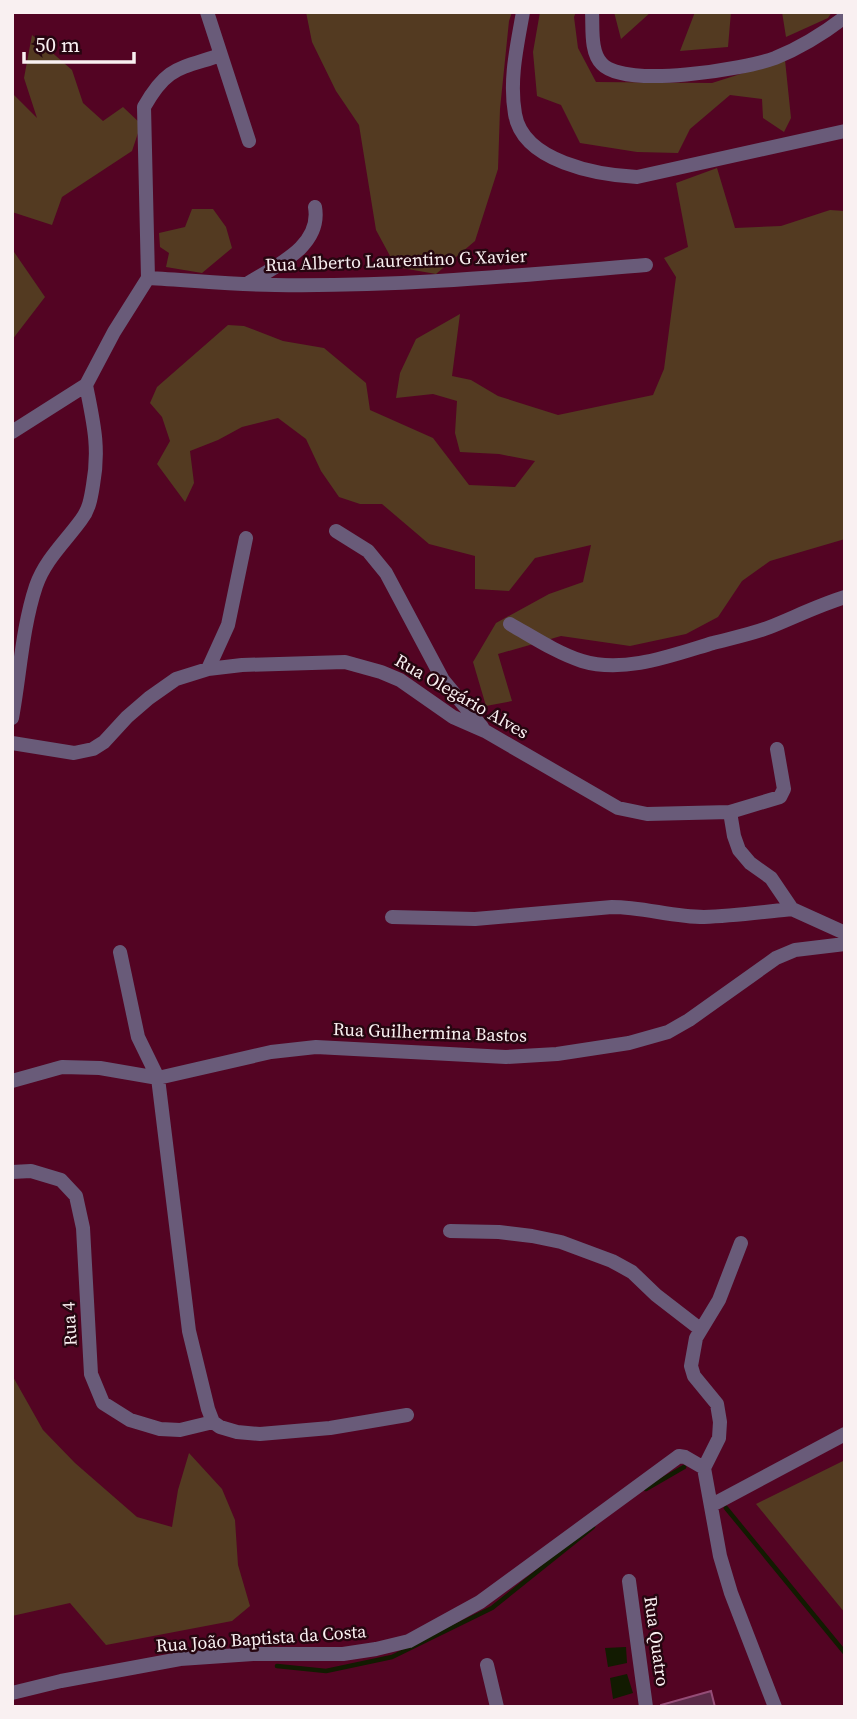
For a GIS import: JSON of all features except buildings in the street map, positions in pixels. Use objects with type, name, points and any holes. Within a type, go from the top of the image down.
[{"type":"street","points":[[207,12],[249,141]]},
{"type":"street","points":[[523,12],[512,68],[515,116],[521,132],[531,142],[563,163],[607,175],[637,177],[845,131]]},
{"type":"street","points":[[593,12],[594,46],[601,64],[616,73],[650,78],[701,73],[773,59],[797,48],[845,17]]},
{"type":"street","points":[[12,432],[86,385],[114,332],[148,278],[144,107],[156,86],[169,72],[221,55]]},
{"type":"street","points":[[247,284],[307,243],[317,220],[315,208]]},
{"type":"street","name":"Rua Alberto Laurentino G Xavier","points":[[148,278],[247,284],[342,284],[497,278],[646,265]]},
{"type":"street","points":[[12,719],[29,615],[37,584],[52,554],[83,518],[89,506],[97,460],[97,439],[86,385]]},
{"type":"street","points":[[336,531],[369,551],[386,573],[443,680],[485,731]]},
{"type":"street","points":[[208,669],[228,625],[246,538]]},
{"type":"street","points":[[510,624],[559,651],[582,661],[603,665],[658,659],[769,627],[815,606],[845,597]]},
{"type":"street","name":"Rua Olegário Alves","points":[[12,743],[74,753],[93,749],[104,742],[149,698],[176,679],[208,669],[242,665],[345,663],[381,671],[400,680],[453,717],[485,731],[618,808],[647,814],[730,812],[780,797],[784,789],[777,749]]},
{"type":"street","points":[[730,812],[739,850],[750,863],[771,878],[792,909]]},
{"type":"street","points":[[392,917],[475,919],[612,907],[632,907],[704,917],[792,909],[845,933]]},
{"type":"street","name":"Rua Guilhermina Bastos","points":[[158,1078],[291,1048],[506,1057],[556,1054],[629,1043],[668,1032],[690,1020],[776,958],[794,950],[845,944]]},
{"type":"street","points":[[120,951],[138,1037],[158,1078],[189,1331],[213,1422],[237,1432],[260,1434],[330,1429],[407,1415]]},
{"type":"street","points":[[12,1080],[62,1067],[100,1068],[158,1078]]},
{"type":"street","name":"Rua 4","points":[[12,1172],[31,1171],[61,1180],[75,1196],[83,1228],[90,1374],[103,1403],[130,1420],[160,1429],[180,1430],[213,1422]]},
{"type":"street","points":[[450,1231],[510,1233],[561,1242],[612,1261],[632,1272],[700,1329]]},
{"type":"street","points":[[741,1243],[719,1300],[696,1338],[691,1366],[694,1376],[717,1404],[720,1422],[719,1438],[704,1468],[720,1556],[731,1593],[775,1707]]},
{"type":"street","points":[[712,1505],[845,1434]]},
{"type":"street","name":"Rua João Baptista da Costa","points":[[12,1693],[180,1659],[253,1654],[343,1654],[376,1650],[409,1641],[480,1602],[679,1456],[704,1468]]},
{"type":"street","name":"Rua Quatro","points":[[629,1581],[646,1707]]},
{"type":"street","points":[[487,1665],[497,1707]]},
{"type":"shaded area","points":[[306,12],[512,12],[500,109],[498,169],[475,241],[436,274],[396,267],[376,230],[359,125],[336,91],[312,42]]},
{"type":"shaded area","points":[[540,12],[576,12],[574,17],[578,48],[596,82],[712,83],[785,60],[791,118],[784,132],[763,118],[762,99],[730,95],[690,129],[678,153],[637,152],[580,143],[561,105],[537,96],[533,52]]},
{"type":"shaded area","points":[[614,12],[651,12],[621,39]]},
{"type":"shaded area","points":[[695,12],[731,12],[728,47],[680,51]]},
{"type":"shaded area","points":[[782,12],[832,12],[828,18],[786,37]]},
{"type":"shaded area","points":[[32,35],[72,70],[83,103],[103,121],[123,107],[141,124],[132,151],[62,197],[52,225],[12,212],[12,93],[37,118],[24,78]]},
{"type":"shaded area","points":[[717,168],[735,228],[781,226],[830,210],[845,211],[845,539],[770,561],[742,581],[718,617],[686,634],[630,646],[561,636],[498,654],[512,701],[486,706],[473,662],[496,623],[549,594],[583,582],[591,545],[535,558],[509,591],[475,589],[475,556],[429,544],[382,504],[360,504],[339,497],[321,471],[306,439],[278,418],[242,427],[190,451],[194,483],[185,502],[157,464],[170,441],[162,417],[150,403],[157,387],[228,325],[244,326],[283,341],[324,348],[366,383],[370,410],[433,438],[469,485],[515,487],[535,461],[499,454],[460,452],[455,433],[457,401],[433,394],[396,398],[400,373],[416,339],[460,314],[452,376],[471,380],[498,396],[558,415],[653,395],[664,369],[676,277],[664,258],[688,247],[676,183]]},
{"type":"shaded area","points":[[192,209],[213,209],[226,227],[232,248],[202,273],[166,267],[169,253],[160,247],[159,233],[185,227]]},
{"type":"shaded area","points":[[12,249],[45,297],[12,340]]},
{"type":"shaded area","points":[[12,1375],[43,1430],[75,1463],[137,1517],[172,1527],[178,1490],[189,1453],[222,1489],[235,1520],[238,1565],[250,1606],[232,1621],[106,1645],[70,1603],[12,1616]]},
{"type":"shaded area","points":[[845,1460],[845,1613],[756,1504]]},
{"type":"shaded area","points":[[626,1647],[627,1663],[608,1667],[605,1648]]},
{"type":"shaded area","points":[[627,1674],[633,1693],[613,1699],[610,1678]]},
{"type":"waterway","points":[[646,1489],[684,1467]]},
{"type":"waterway","points":[[726,1508],[845,1653]]},
{"type":"waterway","points":[[277,1666],[326,1671],[392,1657],[492,1608],[593,1527]]}]
